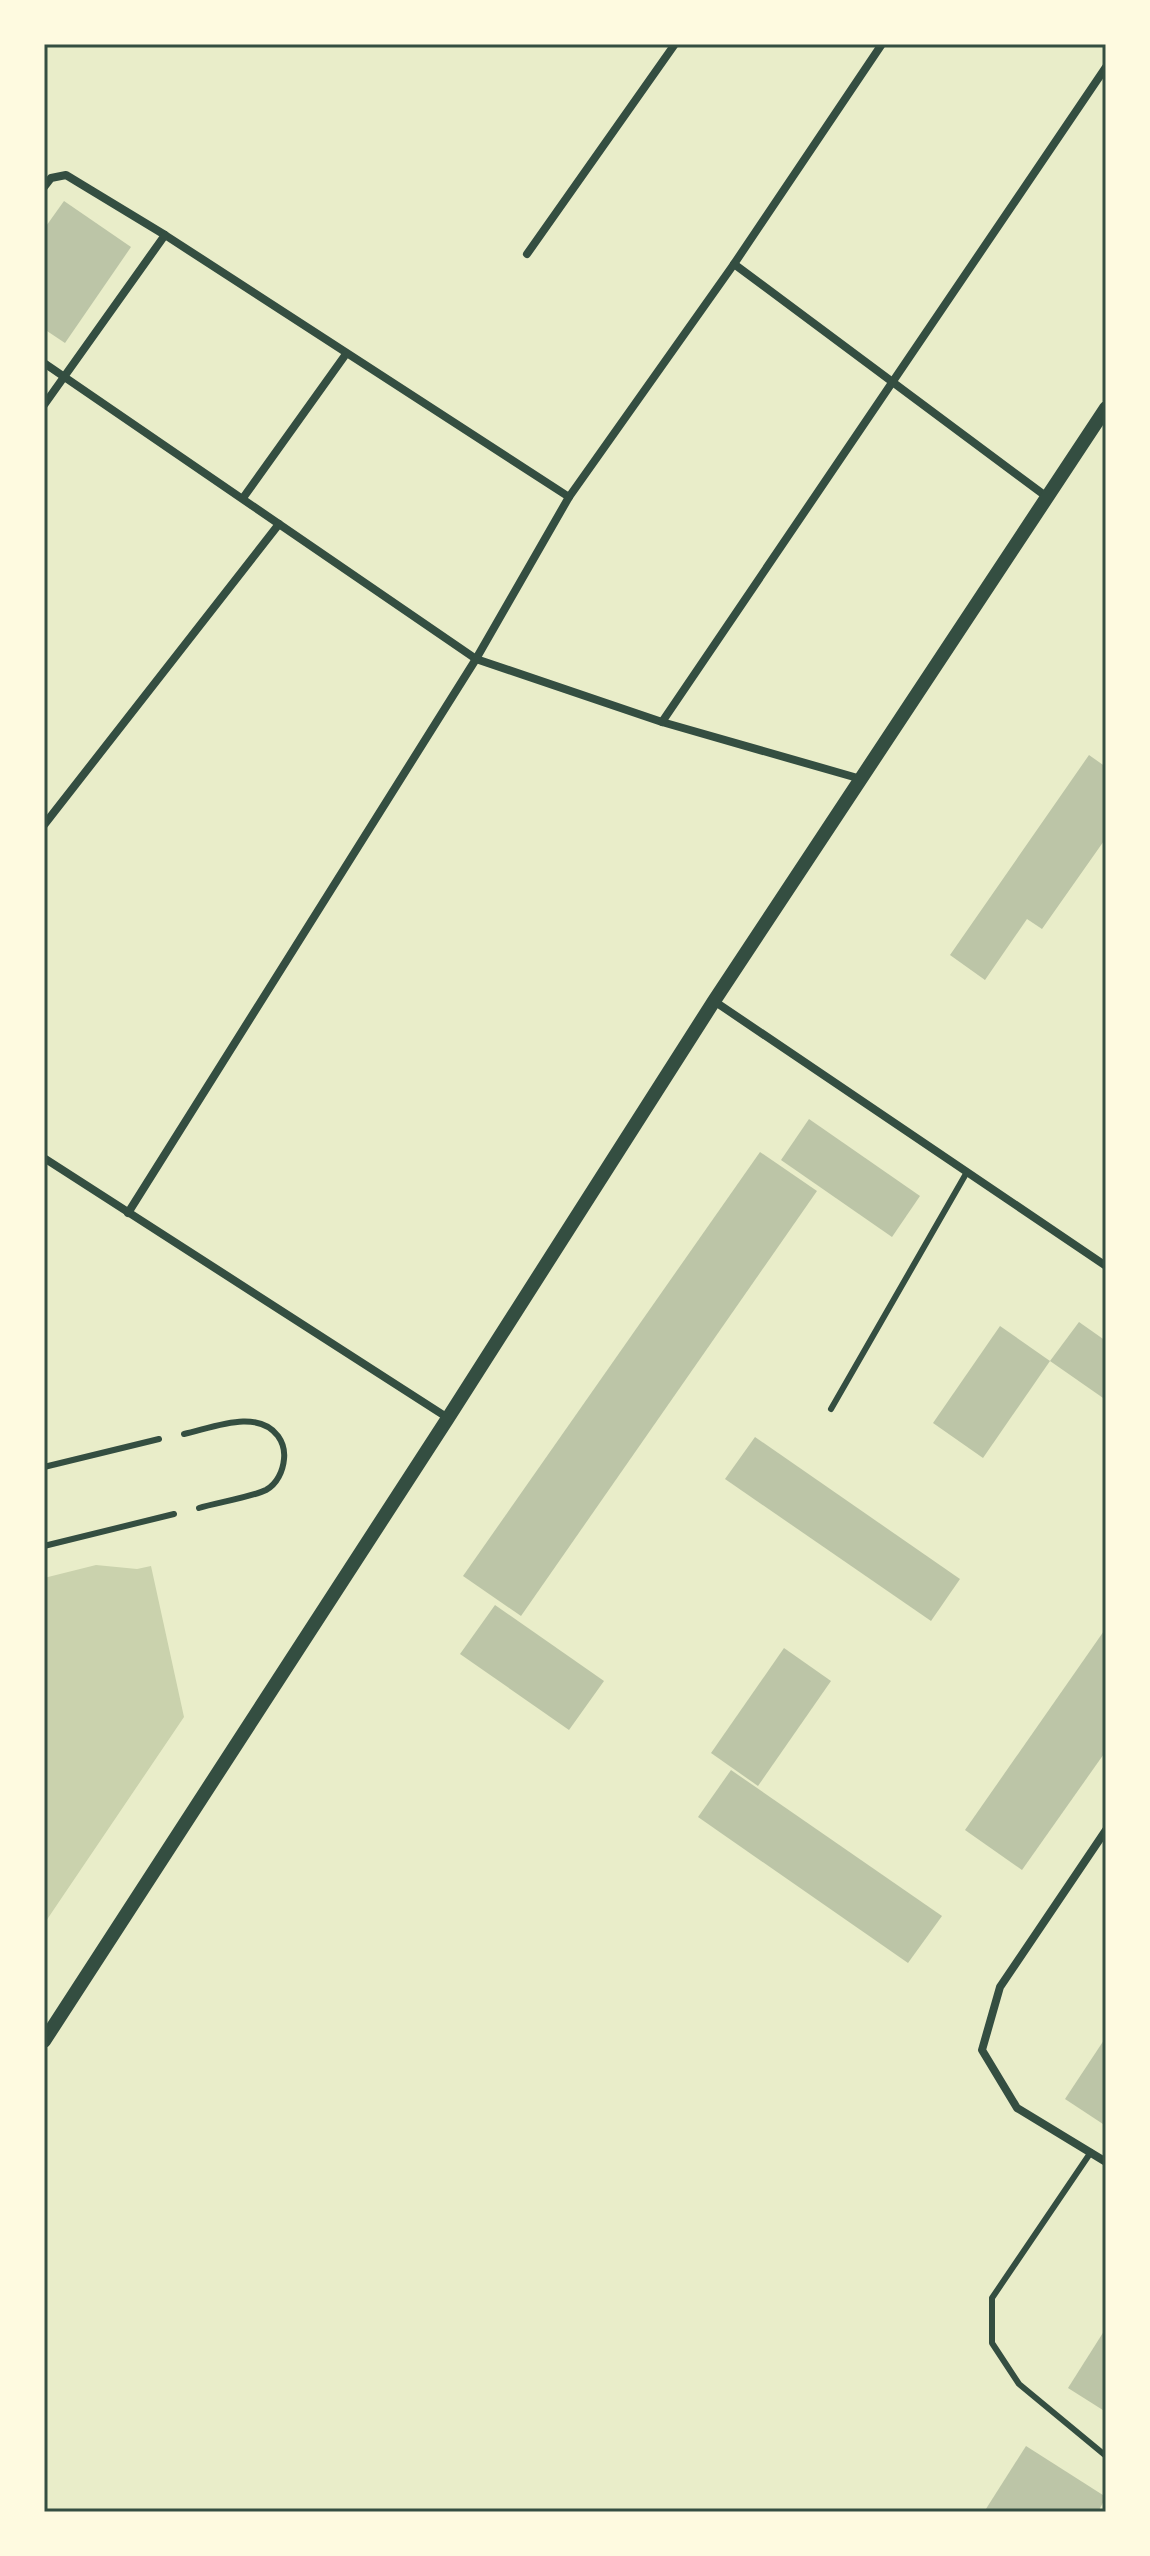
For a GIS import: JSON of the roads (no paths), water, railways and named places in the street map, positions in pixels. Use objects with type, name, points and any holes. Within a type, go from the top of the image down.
[{"type":"street","points":[[527,254],[675,44]]},
{"type":"street","points":[[128,1213],[476,659],[569,497],[734,264],[882,44]]},
{"type":"street","points":[[662,722],[1106,67]]},
{"type":"street","points":[[44,187],[51,178],[66,175],[165,235],[569,497]]},
{"type":"street","points":[[44,405],[165,235]]},
{"type":"street","points":[[734,264],[1047,497]]},
{"type":"street","points":[[243,498],[346,354]]},
{"type":"street","points":[[44,363],[476,659],[662,722],[861,779]]},
{"type":"street","points":[[44,2041],[714,1001],[1106,408]]},
{"type":"street","points":[[44,825],[279,524]]},
{"type":"street","points":[[714,1001],[1106,1266]]},
{"type":"street","points":[[44,1158],[448,1418]]},
{"type":"street","points":[[1106,1830],[1000,1987],[982,2050],[1017,2108],[1106,2162]]},
{"type":"lane","points":[[831,1409],[967,1172]]},
{"type":"lane","points":[[184,1434],[248,1420],[262,1422],[274,1430],[282,1442],[285,1455],[283,1469],[266,1490],[199,1508]]},
{"type":"lane","points":[[44,1467],[159,1439]]},
{"type":"lane","points":[[44,1546],[174,1514]]},
{"type":"lane","points":[[1091,2152],[992,2298],[992,2343],[1019,2384],[1106,2456]]}]
